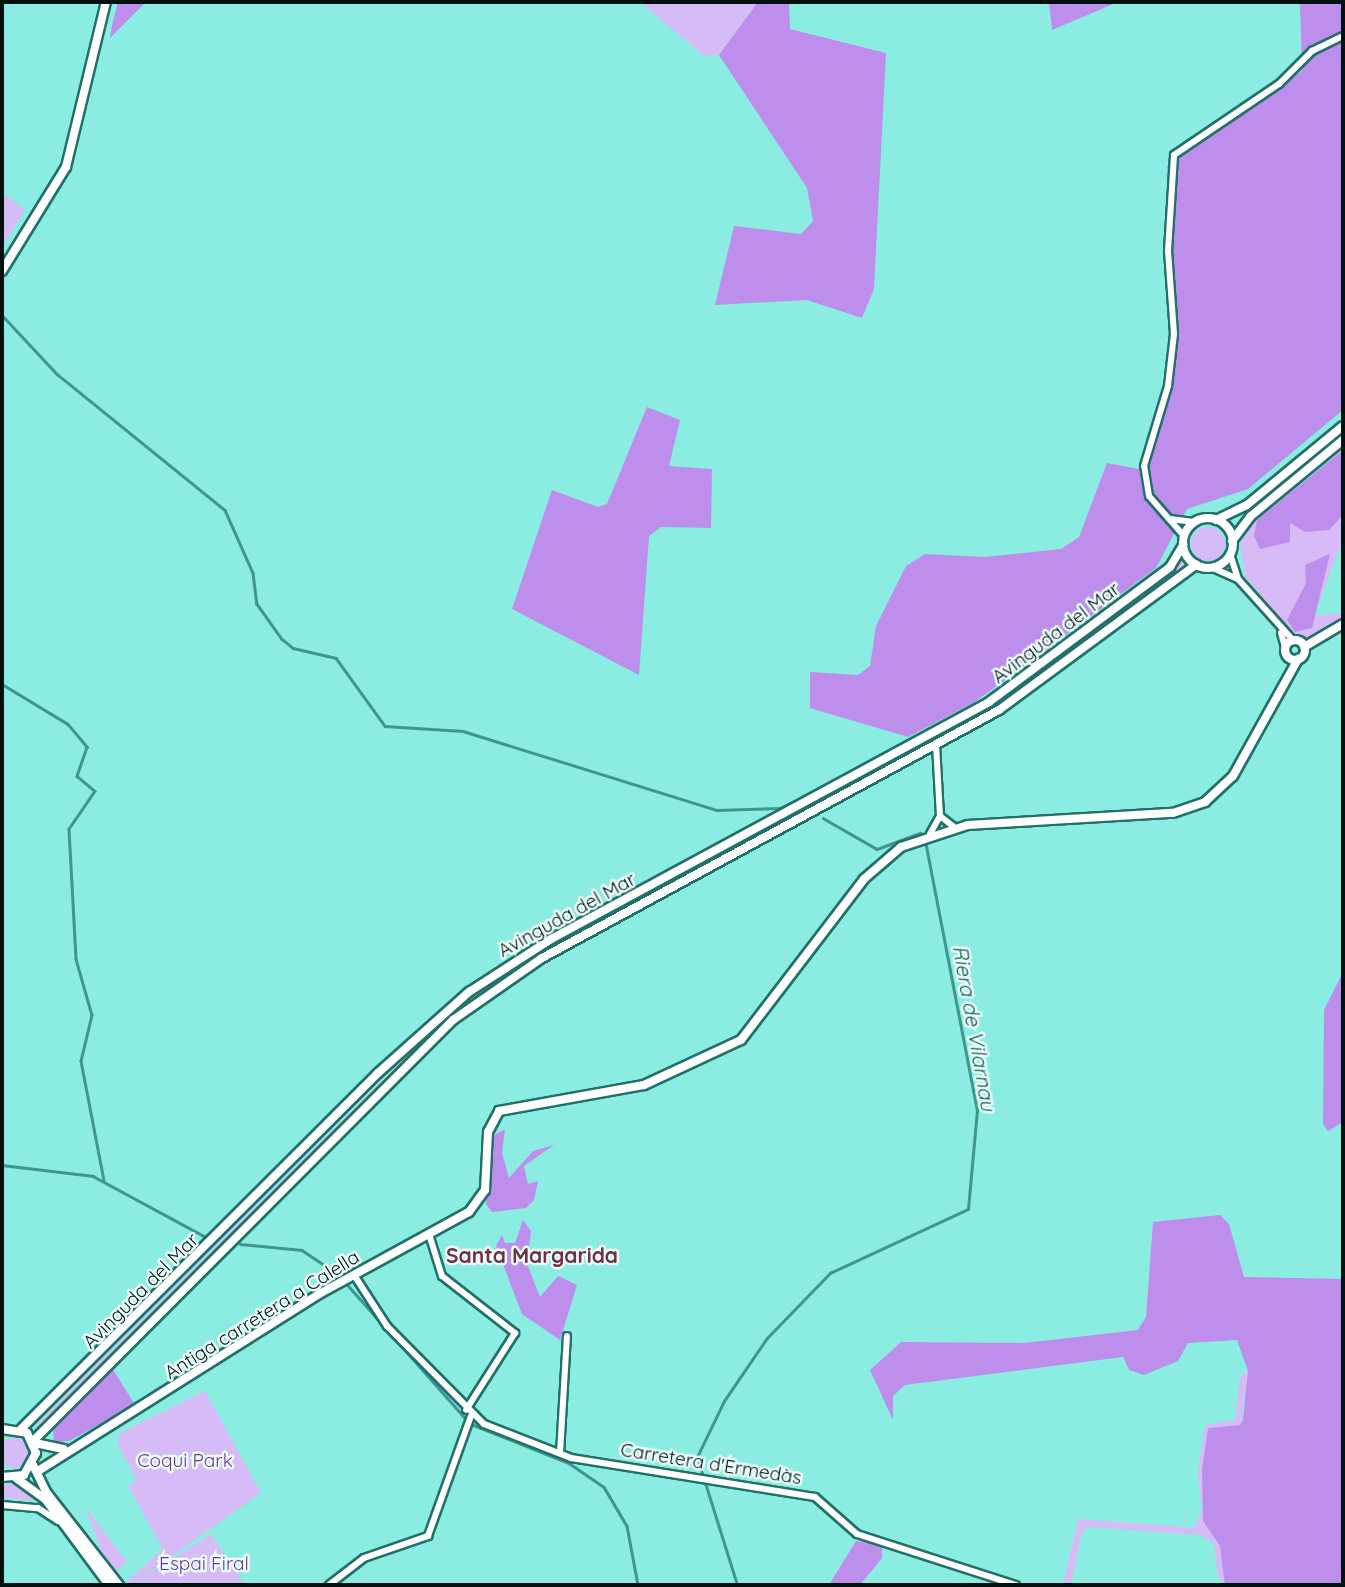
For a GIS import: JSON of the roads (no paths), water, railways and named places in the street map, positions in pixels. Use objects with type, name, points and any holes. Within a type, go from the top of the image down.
[{"type":"main road","points":[[2,271],[66,167],[106,2]]},
{"type":"main road","points":[[1343,426],[1247,505],[1216,520],[1196,522],[1184,541],[1196,565],[1213,568],[1230,554],[1233,541],[1251,516],[1343,440]]},
{"type":"main road","points":[[1216,520],[1233,541]]},
{"type":"main road","name":"Avinguda del Mar","points":[[18,1429],[42,1415],[378,1073],[469,992],[551,939],[989,702],[1170,567],[1184,541]]},
{"type":"main road","name":"Avinguda del Mar","points":[[34,1442],[50,1422],[453,1020],[542,958],[936,745],[1052,675],[1196,565]]},
{"type":"main road","points":[[1298,659],[1287,656],[1286,647],[1293,640],[1304,647],[1343,624]]},
{"type":"main road","name":"Antiga carretera a Calella","points":[[7,1478],[44,1463],[66,1448],[195,1377],[337,1284],[477,1205],[487,1180],[488,1132],[499,1111],[644,1085],[733,1045],[764,1016],[870,871],[930,834],[954,827],[1173,813],[1205,802],[1233,776],[1304,647]]},
{"type":"main road","points":[[2,1421],[34,1442],[66,1448]]},
{"type":"main road","points":[[2,1429],[18,1429]]},
{"type":"main road","points":[[34,1442],[35,1467],[46,1492],[119,1585]]},
{"type":"main road","points":[[7,1478],[41,1494],[109,1585]]},
{"type":"street","points":[[1184,541],[1171,519],[1149,496],[1144,466],[1168,386],[1174,334],[1168,251],[1174,155],[1279,84],[1312,51],[1343,36]]},
{"type":"street","points":[[1171,519],[1196,522]]},
{"type":"street","points":[[1230,554],[1238,579],[1280,631],[1293,640]]},
{"type":"street","points":[[1213,568],[1238,579]]},
{"type":"street","points":[[1280,631],[1286,647]]},
{"type":"street","points":[[930,834],[940,816],[933,763],[936,745]]},
{"type":"street","points":[[911,758],[933,763]]},
{"type":"street","points":[[940,816],[954,827]]},
{"type":"street","points":[[330,1585],[364,1558],[428,1536],[468,1413],[515,1333],[443,1276],[429,1234]]},
{"type":"street","name":"Carretera d'Ermedàs","points":[[352,1276],[387,1326],[468,1413],[560,1453],[815,1497],[856,1534],[1016,1585]]},
{"type":"street","points":[[560,1453],[567,1336]]},
{"type":"street","points":[[2,1506],[38,1508],[68,1532]]},
{"type":"waterway","points":[[2,315],[57,374],[225,510],[253,573],[257,604],[282,639],[293,648],[336,658],[385,726],[463,731],[716,810],[780,808],[805,797]]},
{"type":"waterway","points":[[2,684],[68,724],[87,747],[77,776],[95,791],[69,829],[76,959],[92,1015],[81,1061],[104,1181]]},
{"type":"waterway","name":"Riera de Vilarnau","points":[[823,818],[877,849],[920,833]]},
{"type":"waterway","name":"Riera de Vilarnau","points":[[737,1585],[697,1457],[724,1401],[767,1338],[830,1273],[968,1209],[977,1111],[925,842]]},
{"type":"waterway","points":[[2,1165],[93,1176],[204,1236]]},
{"type":"waterway","points":[[240,1244],[302,1250],[342,1277]]},
{"type":"waterway","points":[[346,1283],[465,1418]]},
{"type":"waterway","points":[[471,1424],[569,1463],[604,1487],[627,1526],[638,1585]]},
{"type":"district","name":"Santa Margarida","points":[[532,1255]]},
{"type":"park label","name":"Coqui Park","points":[[185,1461]]},
{"type":"park label","name":"Espai Firal","points":[[204,1564]]}]
